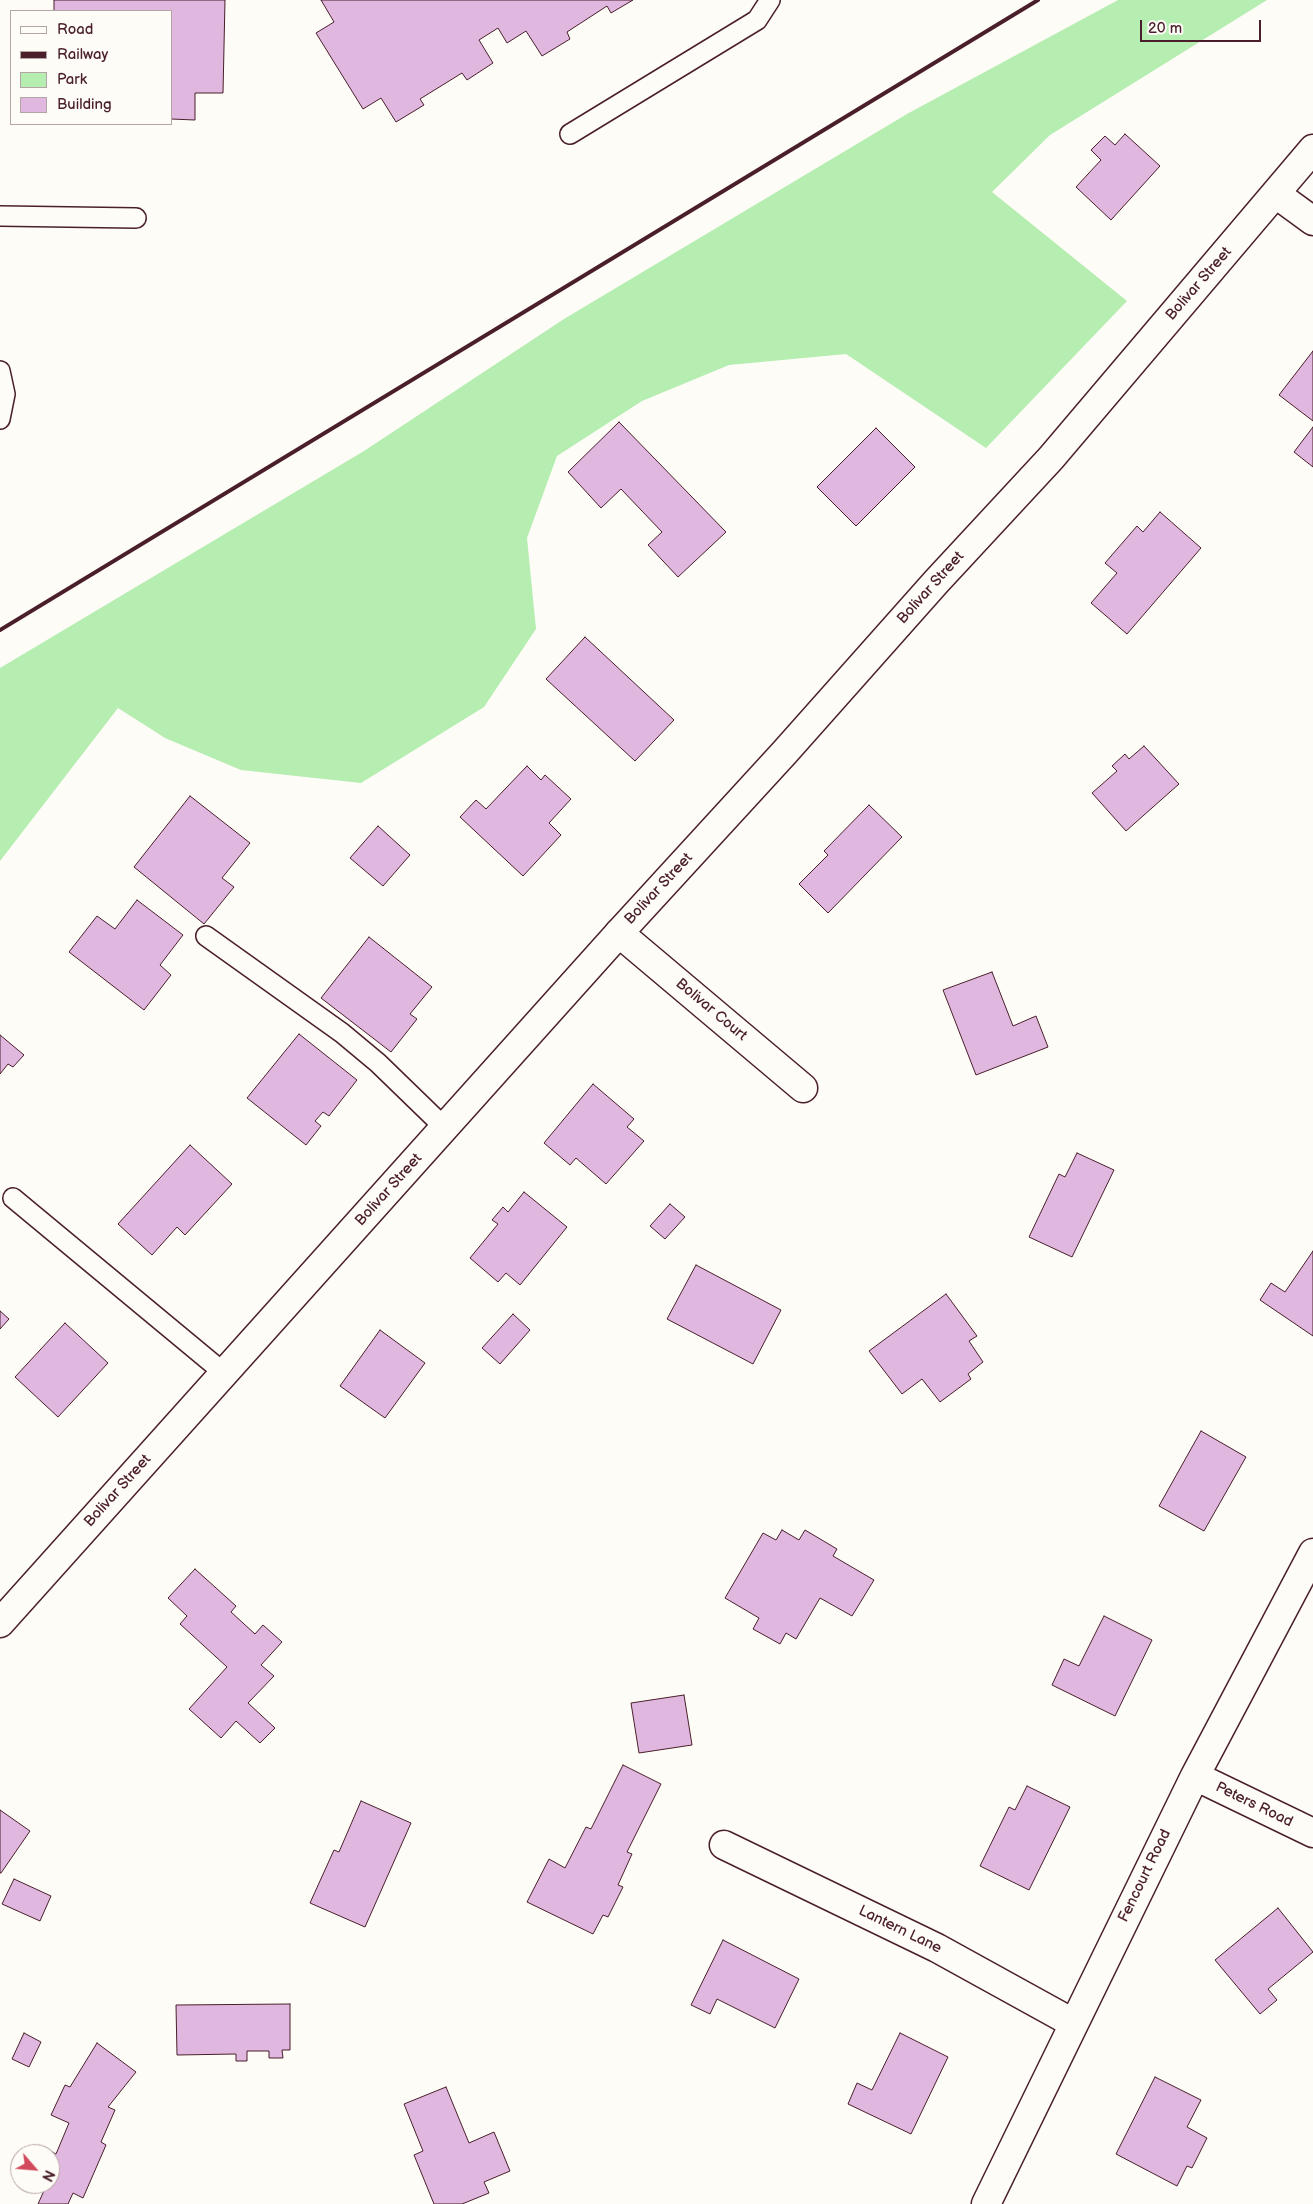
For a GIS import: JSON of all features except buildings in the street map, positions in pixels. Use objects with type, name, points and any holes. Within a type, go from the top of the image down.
[{"type":"street","name":"Bolivar Street","points":[[0,1623],[619,932],[786,752],[936,582],[1051,458],[1313,149]]},
{"type":"street","points":[[1276,194],[1313,220]]},
{"type":"street","name":"Bolivar Court","points":[[619,932],[804,1088]]},
{"type":"street","name":"Fencourt Road","points":[[986,2204],[1194,1776],[1313,1553]]},
{"type":"street","name":"Peters Road","points":[[1194,1776],[1313,1833]]},
{"type":"street","name":"Lantern Lane","points":[[724,1845],[937,1948],[1073,2023]]},
{"type":"lane","points":[[570,134],[757,20],[770,0]]},
{"type":"lane","points":[[0,216],[136,218]]},
{"type":"lane","points":[[0,371],[5,394],[0,419]]},
{"type":"lane","points":[[206,936],[349,1039],[378,1063],[444,1127]]},
{"type":"lane","points":[[13,1198],[224,1373]]},
{"type":"green space","points":[[1118,0],[1267,0],[1050,135],[992,192],[1127,301],[986,448],[846,354],[729,365],[642,401],[557,456],[527,538],[536,629],[484,707],[361,783],[241,770],[165,738],[118,708],[0,861],[0,668],[364,451],[564,319],[907,114]]},
{"type":"railway","points":[[0,630],[1038,0]]}]
